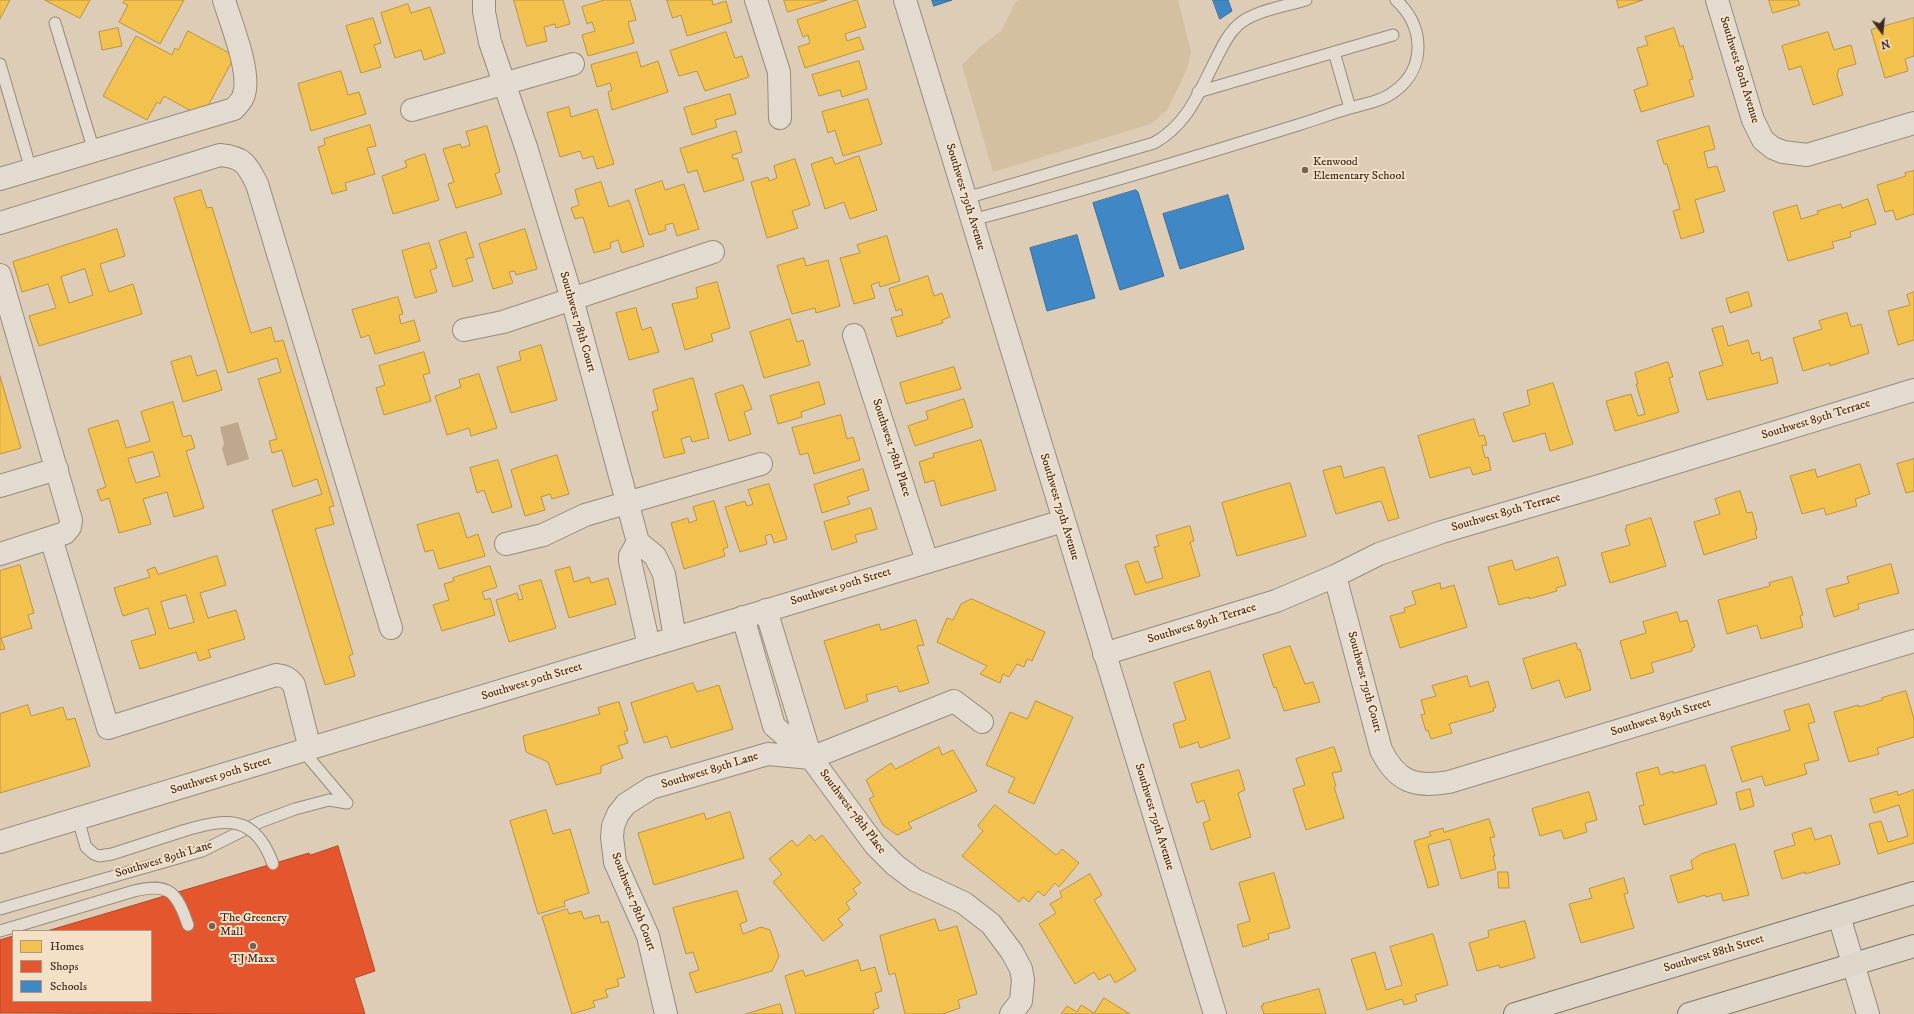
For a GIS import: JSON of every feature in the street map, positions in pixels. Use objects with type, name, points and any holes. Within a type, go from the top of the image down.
[{"type":"main road","name":"Southwest 88th Street","points":[[1515,1014],[1914,893]]},
{"type":"main road","points":[[1689,1014],[1914,946]]},
{"type":"street","points":[[0,179],[228,112],[238,104],[244,94],[246,86],[245,69],[224,0]]},
{"type":"street","name":"Southwest 78th Court","points":[[484,0],[484,12],[490,42],[526,147],[572,299],[638,542]]},
{"type":"street","points":[[756,0],[778,72],[780,118]]},
{"type":"street","name":"Southwest 79th Avenue","points":[[905,0],[1063,521],[1215,1014]]},
{"type":"street","name":"Southwest 80th Avenue","points":[[1717,0],[1757,131],[1763,140],[1773,148],[1796,155],[1816,153],[1914,123]]},
{"type":"street","points":[[412,110],[504,82],[573,64]]},
{"type":"street","points":[[0,223],[220,155],[231,156],[241,160],[249,168],[257,184],[391,628]]},
{"type":"street","points":[[464,330],[503,322],[713,252]]},
{"type":"street","points":[[0,275],[71,520],[70,527],[65,533],[0,554]]},
{"type":"street","name":"Southwest 78th Place","points":[[854,335],[927,561]]},
{"type":"street","name":"Southwest 89th Terrace","points":[[1104,654],[1276,601],[1335,576],[1379,554],[1442,532],[1914,390]]},
{"type":"street","points":[[506,544],[558,530],[585,515],[761,464]]},
{"type":"street","points":[[0,486],[56,469]]},
{"type":"street","name":"Southwest 90th Street","points":[[0,842],[1063,521]]},
{"type":"street","points":[[51,538],[108,728],[276,675],[285,676],[290,679],[294,685],[307,750]]},
{"type":"street","points":[[649,646],[630,560],[630,556],[638,542],[655,556],[664,574],[675,638]]},
{"type":"street","name":"Southwest 79th Court","points":[[1335,576],[1381,750],[1391,768],[1406,780]]},
{"type":"street","points":[[766,610],[811,758]]},
{"type":"street","points":[[743,617],[774,726],[811,758]]},
{"type":"street","name":"Southwest 89th Street","points":[[1406,780],[1415,784],[1449,782],[1914,641]]},
{"type":"street","name":"Southwest 89th Lane","points":[[618,814],[637,796],[651,788],[768,754],[811,758],[954,701],[982,722]]},
{"type":"street","name":"Southwest 78th Place","points":[[811,758],[875,845],[895,865],[915,880],[954,898],[978,913],[1002,938],[1021,969],[1024,980],[1021,1001],[1011,1014]]},
{"type":"street","name":"Southwest 78th Court","points":[[618,814],[612,837],[615,862],[648,936],[666,1014]]},
{"type":"street","points":[[1838,916],[1868,1014]]},
{"type":"lane","points":[[966,198],[1154,143],[1171,132],[1179,124],[1221,49],[1238,26],[1253,16],[1306,0]]},
{"type":"lane","points":[[972,220],[1210,152],[1372,102],[1394,92],[1403,84],[1416,65],[1419,54],[1417,35],[1411,19],[1396,0]]},
{"type":"lane","points":[[55,23],[94,151]]},
{"type":"lane","points":[[1198,92],[1393,34]]},
{"type":"lane","points":[[1334,52],[1350,108]]},
{"type":"lane","points":[[0,64],[31,170]]},
{"type":"lane","name":"Southwest 89th Lane","points":[[0,909],[202,851],[260,822],[295,809],[329,800],[347,803],[307,750]]},
{"type":"lane","points":[[78,819],[86,847],[94,854],[99,856],[112,854],[183,831],[218,822],[227,822],[245,827],[260,839],[272,864]]},
{"type":"lane","points":[[0,931],[134,891],[154,888],[172,894],[180,904],[188,925]]},
{"type":"shaded area","points":[[1018,0],[1178,0],[1191,52],[1187,69],[1168,109],[1151,124],[993,172],[962,65],[980,47],[1002,30],[1015,3]]},
{"type":"shaded area","points":[[238,422],[249,459],[227,466],[222,449],[224,444],[220,427]]},
{"type":"building: Homes","points":[[0,0],[10,0],[0,19]]},
{"type":"building: Homes","points":[[45,0],[90,0],[80,18]]},
{"type":"building: Homes","points":[[125,0],[184,0],[160,44],[119,22],[128,5],[123,3]]},
{"type":"building: Homes","points":[[514,0],[563,0],[570,24],[556,28],[555,24],[544,27],[547,41],[527,46]]},
{"type":"building: Homes","points":[[605,0],[630,0],[636,20],[628,22],[634,43],[588,56],[582,35],[595,31],[592,22],[587,24],[582,7]]},
{"type":"building: Homes","points":[[667,0],[712,0],[713,5],[726,1],[732,22],[687,36],[681,15],[673,18]]},
{"type":"building: Homes","points":[[784,0],[827,0],[788,12]]},
{"type":"building: Homes","points":[[857,0],[866,27],[845,34],[847,41],[859,37],[864,49],[805,68],[798,47],[810,43],[808,35],[803,37],[797,20]]},
{"type":"building: Homes","points":[[1617,0],[1643,0],[1619,8]]},
{"type":"building: Homes","points":[[1769,0],[1798,0],[1800,5],[1773,13]]},
{"type":"building: Homes","points":[[408,4],[411,13],[430,7],[445,53],[424,60],[421,50],[395,58],[381,13]]},
{"type":"building: Homes","points":[[373,18],[381,43],[374,45],[381,67],[361,73],[346,26]]},
{"type":"building: Homes","points":[[1914,18],[1914,56],[1905,59],[1908,71],[1885,78],[1871,30]]},
{"type":"building: Homes","points":[[118,28],[122,46],[102,50],[99,32]]},
{"type":"building: Homes","points":[[1674,28],[1680,47],[1683,45],[1693,79],[1689,80],[1694,96],[1641,112],[1634,90],[1648,85],[1637,48],[1648,45],[1645,37]]},
{"type":"building: Homes","points":[[188,31],[235,56],[202,117],[164,96],[160,104],[157,102],[147,120],[103,96],[136,36],[172,55],[175,48],[178,50]]},
{"type":"building: Homes","points":[[726,32],[735,58],[742,56],[749,77],[705,91],[697,71],[679,76],[670,51]]},
{"type":"building: Homes","points":[[1828,32],[1834,50],[1851,45],[1856,64],[1839,69],[1837,75],[1843,95],[1813,105],[1801,66],[1789,70],[1782,46]]},
{"type":"building: Homes","points":[[637,52],[641,67],[658,61],[668,92],[612,110],[608,92],[612,90],[610,83],[597,87],[591,65]]},
{"type":"building: Homes","points":[[859,61],[867,89],[842,97],[840,90],[819,96],[812,75]]},
{"type":"building: Homes","points":[[341,71],[348,95],[359,92],[366,114],[311,131],[298,84]]},
{"type":"building: Homes","points":[[730,94],[736,114],[715,120],[717,127],[692,135],[684,108]]},
{"type":"building: Homes","points":[[868,99],[882,144],[843,156],[835,130],[828,133],[822,112]]},
{"type":"building: Homes","points":[[569,107],[571,117],[597,109],[614,164],[597,169],[593,156],[583,159],[580,151],[560,157],[547,113]]},
{"type":"building: Homes","points":[[370,125],[376,146],[367,148],[375,174],[345,183],[347,190],[332,194],[318,147],[325,145],[324,139]]},
{"type":"building: Homes","points":[[487,126],[500,172],[495,174],[502,194],[456,208],[448,184],[454,182],[443,149],[460,144],[462,148],[470,145],[466,132]]},
{"type":"building: Homes","points":[[1709,126],[1715,149],[1704,152],[1708,168],[1717,166],[1725,191],[1695,200],[1704,232],[1681,239],[1673,211],[1680,209],[1667,164],[1664,164],[1657,141]]},
{"type":"building: Homes","points":[[736,131],[742,152],[732,155],[733,159],[737,158],[744,180],[704,192],[697,170],[688,173],[680,149]]},
{"type":"building: Homes","points":[[425,154],[439,200],[393,214],[382,176],[407,167],[405,161]]},
{"type":"building: Homes","points":[[859,156],[877,210],[850,219],[844,202],[825,209],[811,164],[832,157],[835,164]]},
{"type":"building: Homes","points":[[795,159],[810,205],[792,211],[798,228],[767,238],[751,182],[768,177],[769,181],[777,178],[774,166]]},
{"type":"building: Homes","points":[[1914,171],[1914,214],[1896,220],[1893,210],[1885,212],[1877,185],[1906,176],[1905,173]]},
{"type":"building: Homes","points":[[662,181],[665,190],[684,184],[699,229],[677,236],[673,223],[665,225],[666,230],[649,235],[635,190]]},
{"type":"building: Homes","points":[[601,182],[609,207],[629,200],[644,246],[622,253],[618,240],[610,243],[611,248],[594,253],[583,217],[575,219],[571,208],[579,205],[575,190]]},
{"type":"building: Homes","points":[[201,190],[207,208],[212,207],[251,333],[271,327],[275,342],[283,340],[334,506],[329,507],[334,524],[315,529],[353,654],[349,656],[355,676],[325,685],[272,510],[322,494],[317,479],[293,487],[282,450],[272,453],[269,441],[277,439],[258,379],[281,372],[277,358],[228,373],[174,198]]},
{"type":"building: Homes","points":[[1868,199],[1876,224],[1850,232],[1851,237],[1832,242],[1834,248],[1788,261],[1773,212],[1797,205],[1801,219],[1818,214],[1817,211],[1841,204],[1842,208]]},
{"type":"building: Homes","points":[[117,229],[125,256],[100,264],[109,292],[133,284],[142,314],[39,346],[29,316],[56,308],[48,284],[22,292],[13,262]],"holes":[[[85,269],[93,295],[69,303],[61,277]]]},
{"type":"building: Homes","points":[[525,229],[537,269],[516,275],[515,271],[509,272],[513,283],[493,289],[479,244]]},
{"type":"building: Homes","points":[[466,232],[474,257],[466,259],[473,281],[453,287],[439,241]]},
{"type":"building: Homes","points":[[887,236],[900,281],[880,287],[879,282],[871,285],[875,298],[854,304],[840,258],[860,253],[857,245]]},
{"type":"building: Homes","points":[[429,243],[437,268],[430,270],[437,292],[415,298],[402,251]]},
{"type":"building: Homes","points":[[804,258],[806,266],[828,260],[840,306],[816,313],[815,308],[792,314],[777,266]]},
{"type":"building: Homes","points":[[928,276],[934,296],[942,293],[950,317],[942,320],[943,323],[897,337],[891,318],[903,315],[901,309],[896,311],[889,289]]},
{"type":"building: Homes","points":[[717,282],[730,328],[711,334],[713,341],[685,350],[672,304],[698,298],[696,288]]},
{"type":"building: Homes","points":[[1748,292],[1752,306],[1730,313],[1726,299]]},
{"type":"building: Homes","points":[[1914,292],[1914,340],[1898,345],[1888,311],[1910,305],[1907,295]]},
{"type":"building: Homes","points":[[398,297],[403,314],[399,315],[401,324],[414,320],[420,341],[375,354],[369,335],[361,338],[352,310]]},
{"type":"building: Homes","points":[[636,308],[642,330],[651,327],[659,352],[629,360],[616,313]]},
{"type":"building: Homes","points":[[1847,313],[1851,327],[1861,324],[1869,353],[1830,366],[1830,363],[1803,371],[1793,338],[1822,329],[1819,321]]},
{"type":"building: Homes","points":[[790,319],[797,342],[803,340],[810,365],[764,378],[750,332]]},
{"type":"building: Homes","points":[[1723,326],[1728,346],[1748,340],[1752,354],[1759,352],[1761,361],[1772,357],[1778,383],[1707,400],[1699,372],[1723,365],[1712,329]]},
{"type":"building: Homes","points":[[541,345],[557,400],[511,413],[497,367],[521,360],[519,352]]},
{"type":"building: Homes","points":[[424,352],[430,373],[423,375],[431,401],[384,415],[376,388],[385,385],[379,366]]},
{"type":"building: Homes","points":[[191,356],[197,376],[216,370],[222,390],[183,402],[171,362]]},
{"type":"building: Homes","points":[[1668,362],[1673,377],[1669,378],[1679,412],[1615,431],[1606,401],[1631,394],[1638,416],[1645,414],[1636,384],[1638,384],[1635,373]]},
{"type":"building: Homes","points":[[954,367],[961,389],[906,404],[900,383]]},
{"type":"building: Homes","points":[[479,374],[497,428],[471,436],[469,428],[447,435],[435,396],[461,387],[459,380]]},
{"type":"building: Homes","points":[[0,376],[21,448],[0,454]]},
{"type":"building: Homes","points":[[693,378],[709,438],[692,442],[690,436],[681,439],[685,453],[664,458],[652,412],[658,410],[653,390]]},
{"type":"building: Homes","points":[[819,382],[825,404],[801,412],[802,417],[778,424],[770,396]]},
{"type":"building: Homes","points":[[1553,383],[1573,444],[1550,451],[1545,433],[1513,442],[1503,413],[1530,405],[1527,391]]},
{"type":"building: Homes","points":[[743,385],[752,409],[744,412],[751,434],[729,441],[715,394]]},
{"type":"building: Homes","points":[[964,399],[973,427],[915,446],[908,426],[928,419],[926,412]]},
{"type":"building: Homes","points":[[173,402],[183,437],[191,435],[195,448],[186,451],[204,508],[174,517],[167,492],[143,499],[151,524],[119,533],[109,498],[101,501],[97,490],[106,487],[88,429],[118,420],[126,448],[150,441],[141,412]],"holes":[[[153,452],[160,476],[136,483],[128,459]]]},
{"type":"building: Homes","points":[[841,415],[847,439],[853,437],[860,460],[814,474],[808,453],[800,455],[792,428]]},
{"type":"building: Homes","points":[[1474,419],[1479,436],[1484,435],[1487,445],[1482,446],[1485,458],[1488,457],[1491,470],[1473,475],[1470,467],[1430,478],[1418,436]]},
{"type":"building: Homes","points":[[981,440],[996,490],[941,506],[934,480],[925,483],[919,462],[934,457],[933,454]]},
{"type":"building: Homes","points":[[557,455],[569,494],[552,499],[550,494],[541,497],[545,510],[525,516],[511,470]]},
{"type":"building: Homes","points":[[1914,459],[1914,491],[1906,493],[1897,464]]},
{"type":"building: Homes","points":[[498,460],[512,507],[492,513],[484,490],[477,493],[470,468]]},
{"type":"building: Homes","points":[[1860,464],[1870,494],[1855,499],[1857,506],[1826,515],[1824,508],[1802,514],[1790,476],[1815,469],[1817,477]]},
{"type":"building: Homes","points":[[1341,466],[1344,478],[1384,467],[1399,518],[1388,521],[1380,501],[1336,514],[1323,471]]},
{"type":"building: Homes","points":[[863,469],[869,490],[847,497],[850,504],[822,513],[814,485]]},
{"type":"building: Homes","points":[[1290,483],[1306,536],[1237,556],[1222,503]]},
{"type":"building: Homes","points":[[769,484],[787,539],[774,543],[771,534],[765,536],[767,544],[740,552],[725,507],[745,501],[747,506],[753,504],[748,490]]},
{"type":"building: Homes","points":[[1740,491],[1747,513],[1752,512],[1757,530],[1755,531],[1757,538],[1704,555],[1694,522],[1720,514],[1715,499]]},
{"type":"building: Homes","points":[[714,501],[728,547],[723,549],[725,556],[684,569],[671,523],[688,518],[689,523],[697,520],[693,507]]},
{"type":"building: Homes","points":[[871,508],[877,529],[855,535],[857,542],[832,550],[824,522]]},
{"type":"building: Homes","points":[[459,513],[467,538],[478,534],[485,556],[439,569],[433,550],[425,552],[417,525]]},
{"type":"building: Homes","points":[[1651,518],[1666,566],[1610,583],[1601,553],[1630,545],[1625,529],[1627,528],[1626,526]]},
{"type":"building: Homes","points":[[1190,526],[1194,541],[1190,542],[1200,576],[1135,595],[1125,565],[1138,561],[1146,583],[1163,578],[1154,547],[1159,546],[1156,536]]},
{"type":"building: Homes","points":[[217,556],[226,585],[200,593],[208,618],[236,610],[245,639],[208,650],[211,657],[199,661],[196,652],[140,669],[131,641],[156,634],[148,608],[123,616],[114,588],[150,577],[147,570],[155,567],[158,574]],"holes":[[[186,595],[194,622],[169,629],[161,602]]]},
{"type":"building: Homes","points":[[1558,557],[1566,585],[1556,588],[1557,591],[1529,599],[1529,597],[1499,605],[1488,567],[1512,560],[1515,570]]},
{"type":"building: Homes","points":[[1891,564],[1899,593],[1858,604],[1859,609],[1834,617],[1826,589],[1849,583],[1847,577]]},
{"type":"building: Homes","points":[[20,565],[34,613],[28,615],[32,628],[1,638],[5,649],[0,650],[0,571]]},
{"type":"building: Homes","points":[[490,566],[497,587],[482,592],[485,600],[490,598],[495,615],[442,631],[433,605],[449,600],[444,584],[454,581],[453,578]]},
{"type":"building: Homes","points":[[570,567],[574,582],[589,577],[591,583],[608,578],[616,604],[569,618],[555,571]]},
{"type":"building: Homes","points":[[1792,577],[1803,615],[1800,616],[1803,627],[1761,639],[1757,625],[1727,634],[1718,600],[1770,586],[1769,583]]},
{"type":"building: Homes","points":[[541,580],[556,628],[509,642],[496,600],[517,593],[519,600],[523,599],[519,586]]},
{"type":"building: Homes","points":[[1440,583],[1441,589],[1454,585],[1467,627],[1400,648],[1390,616],[1405,612],[1404,608],[1416,604],[1412,592]]},
{"type":"building: Homes","points":[[972,599],[1045,632],[1032,661],[1027,659],[1024,667],[1017,664],[1009,677],[1003,674],[1000,683],[980,674],[987,666],[937,642],[947,618],[953,620],[961,604]]},
{"type":"building: Homes","points":[[1677,612],[1680,622],[1687,620],[1695,647],[1692,648],[1692,651],[1651,663],[1654,672],[1631,679],[1620,641],[1646,633],[1643,622]]},
{"type":"building: Homes","points":[[916,620],[924,645],[917,646],[929,683],[899,692],[897,686],[866,695],[868,701],[845,709],[824,641],[879,624],[881,630]]},
{"type":"building: Homes","points":[[1576,643],[1578,650],[1580,649],[1591,690],[1565,698],[1559,680],[1532,689],[1523,659]]},
{"type":"building: Homes","points":[[1290,646],[1305,684],[1313,682],[1320,702],[1284,711],[1276,687],[1274,688],[1263,655]]},
{"type":"building: Homes","points":[[1210,671],[1230,738],[1200,748],[1198,742],[1180,748],[1173,724],[1186,720],[1174,683]]},
{"type":"building: Homes","points":[[1467,676],[1470,687],[1488,681],[1496,707],[1493,708],[1494,711],[1449,724],[1452,733],[1431,739],[1428,730],[1426,731],[1421,715],[1425,714],[1421,700],[1436,696],[1432,686]]},
{"type":"building: Homes","points":[[693,683],[697,692],[719,685],[733,729],[671,748],[667,736],[644,743],[631,703]]},
{"type":"building: Homes","points":[[1906,691],[1914,719],[1914,737],[1877,748],[1879,754],[1849,762],[1834,712],[1858,705],[1859,707]]},
{"type":"building: Homes","points":[[1036,701],[1073,717],[1034,804],[1008,792],[1015,778],[986,765],[1010,712],[1027,719]]},
{"type":"building: Homes","points":[[619,702],[628,730],[624,732],[628,743],[618,746],[623,758],[601,766],[601,773],[556,785],[548,762],[526,752],[523,736],[600,714],[598,708]]},
{"type":"building: Homes","points":[[1809,704],[1815,722],[1808,724],[1819,760],[1804,764],[1807,774],[1765,786],[1762,776],[1742,782],[1731,747],[1790,730],[1784,711]]},
{"type":"building: Homes","points":[[28,705],[31,716],[63,707],[67,720],[75,718],[90,766],[0,793],[0,714]]},
{"type":"building: Homes","points":[[939,747],[942,755],[953,750],[977,791],[908,823],[912,828],[897,835],[883,825],[869,799],[874,796],[866,780],[891,763],[895,769]]},
{"type":"building: Homes","points":[[1334,747],[1342,771],[1332,773],[1336,786],[1334,787],[1344,818],[1306,830],[1293,789],[1305,785],[1296,759]]},
{"type":"building: Homes","points":[[1705,765],[1717,804],[1644,825],[1639,806],[1644,805],[1636,773],[1658,767],[1660,775]]},
{"type":"building: Homes","points":[[1239,770],[1245,790],[1238,793],[1251,837],[1211,850],[1203,823],[1210,820],[1204,800],[1197,803],[1191,784]]},
{"type":"building: Homes","points":[[1750,789],[1754,806],[1740,810],[1736,793]]},
{"type":"building: Homes","points":[[1914,790],[1914,843],[1878,854],[1869,824],[1881,821],[1888,842],[1908,836],[1899,805],[1874,813],[1870,799],[1897,791],[1898,795]]},
{"type":"building: Homes","points":[[1589,792],[1597,820],[1585,823],[1587,832],[1564,839],[1561,830],[1540,836],[1532,809]]},
{"type":"building: Homes","points":[[995,805],[1056,855],[1062,849],[1079,863],[1059,887],[1055,883],[1044,896],[1038,891],[1029,902],[1023,897],[1019,902],[962,856],[983,831],[978,826]]},
{"type":"building: Homes","points":[[546,810],[553,834],[570,829],[589,893],[564,901],[565,906],[538,914],[510,821]]},
{"type":"building: Homes","points":[[730,812],[744,858],[654,885],[638,833],[704,813],[706,819]]},
{"type":"building: Homes","points":[[1489,819],[1495,837],[1490,838],[1495,856],[1493,856],[1496,869],[1461,879],[1450,839],[1428,845],[1439,885],[1428,888],[1414,841],[1431,836],[1429,832],[1443,828],[1444,832]]},
{"type":"building: Homes","points":[[1811,828],[1815,840],[1831,835],[1840,864],[1782,879],[1774,851],[1795,845],[1792,834]]},
{"type":"building: Homes","points":[[810,835],[815,841],[822,835],[861,883],[853,889],[857,894],[846,903],[850,909],[838,919],[843,925],[823,941],[773,882],[782,874],[769,859],[792,840],[797,846]]},
{"type":"building: Homes","points":[[1735,844],[1749,895],[1723,901],[1721,893],[1706,897],[1705,895],[1678,903],[1670,876],[1693,869],[1691,861],[1701,854]]},
{"type":"building: Homes","points":[[1498,872],[1508,872],[1509,888],[1499,888]]},
{"type":"building: Homes","points":[[1274,873],[1290,928],[1268,934],[1269,939],[1243,947],[1237,925],[1250,921],[1239,883]]},
{"type":"building: Homes","points":[[1090,874],[1102,895],[1094,900],[1136,970],[1115,983],[1110,974],[1099,980],[1094,972],[1075,984],[1039,924],[1056,913],[1050,904],[1062,897],[1060,892]]},
{"type":"building: Homes","points":[[1624,878],[1628,893],[1624,894],[1634,928],[1581,943],[1569,904],[1592,898],[1589,889]]},
{"type":"building: Homes","points":[[737,891],[747,921],[740,924],[743,934],[761,927],[770,930],[779,956],[772,971],[696,993],[689,973],[699,970],[693,952],[686,954],[673,908]]},
{"type":"building: Homes","points":[[567,909],[569,914],[581,911],[584,919],[599,915],[601,923],[608,921],[625,977],[617,979],[619,986],[605,990],[608,997],[593,1001],[595,1007],[572,1014],[542,917]]},
{"type":"building: Homes","points":[[935,919],[939,931],[957,926],[977,994],[958,1000],[960,1008],[943,1014],[905,1014],[895,973],[889,975],[880,936]]},
{"type":"building: Homes","points":[[1525,921],[1535,958],[1500,968],[1499,965],[1477,971],[1469,943],[1489,937],[1488,931]]},
{"type":"building: Homes","points":[[1433,934],[1448,985],[1415,995],[1417,1001],[1404,1005],[1402,999],[1367,1010],[1351,959],[1375,952],[1386,990],[1402,985],[1390,947]]},
{"type":"building: Homes","points":[[858,960],[861,971],[875,967],[882,991],[875,993],[879,1008],[873,1010],[874,1014],[796,1014],[785,976],[803,970],[805,976]]},
{"type":"building: Homes","points":[[1319,989],[1326,1014],[1264,1014],[1261,1006],[1264,1005],[1263,1004]]},
{"type":"building: Homes","points":[[1104,998],[1130,1014],[1061,1014],[1067,1006],[1077,1012],[1081,1005],[1094,1013]]},
{"type":"building: Homes","points":[[780,1004],[783,1014],[746,1014]]},
{"type":"building: Shops","name":"The Greenery Mall","points":[[338,846],[375,971],[354,978],[365,1014],[0,1013],[0,940],[12,936],[12,1002],[152,1002],[152,930],[50,930],[309,853],[310,855]]},
{"type":"building: Schools","points":[[932,0],[952,0],[934,6]]},
{"type":"building: Schools","points":[[1213,0],[1228,0],[1232,11],[1220,19]]},
{"type":"building: Schools","points":[[1136,190],[1138,192],[1164,276],[1120,290],[1093,203]]},
{"type":"building: Schools","points":[[1228,195],[1244,249],[1180,269],[1163,214]]},
{"type":"building: Schools","points":[[1077,235],[1095,298],[1047,311],[1030,248]]},
{"type":"place","name":"Kenwood Elementary School","points":[[1305,170]]},
{"type":"place","name":"The Greenery Mall","points":[[212,926]]},
{"type":"place","name":"TJ Maxx","points":[[253,946]]}]
